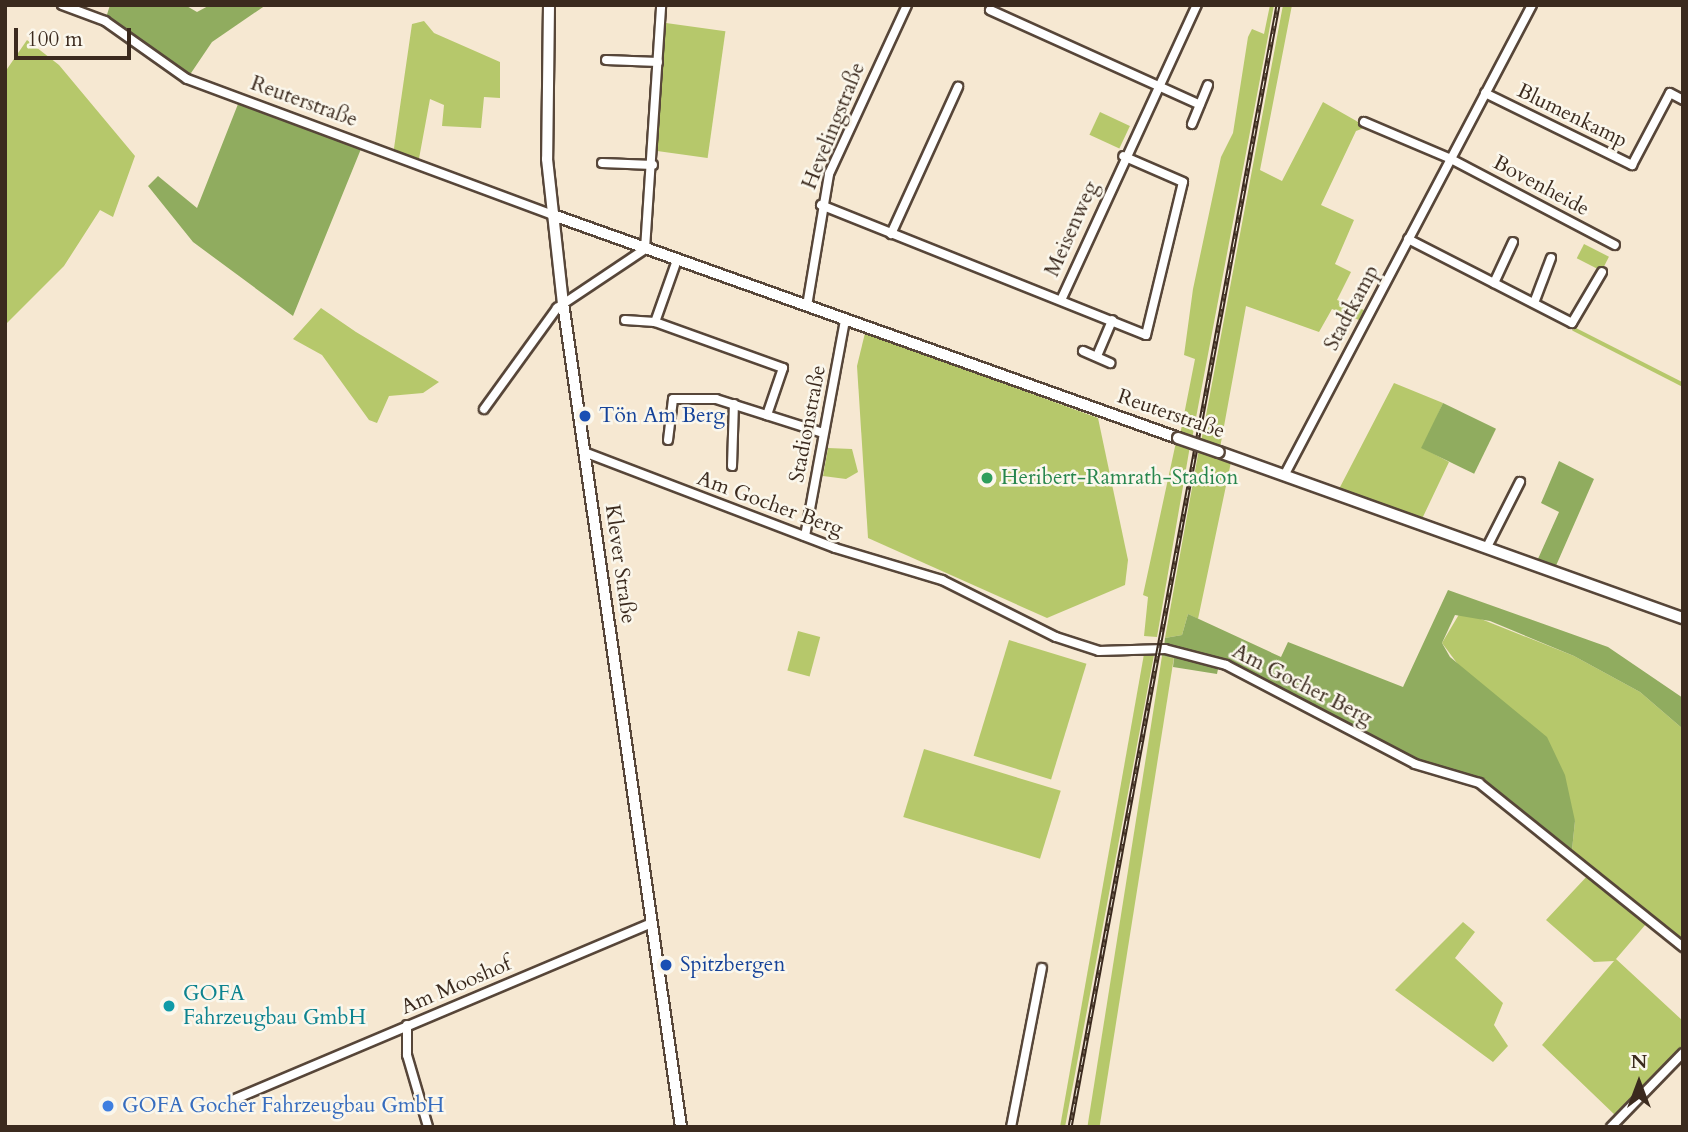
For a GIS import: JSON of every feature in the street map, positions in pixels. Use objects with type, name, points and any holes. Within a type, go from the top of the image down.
[{"type":"street","name":"Reuterstraße","points":[[62,5],[105,20],[187,79],[645,249],[1285,474],[1683,618]]},
{"type":"street","name":"Klever Straße","points":[[549,5],[545,81],[549,214],[564,303],[681,1127]]},
{"type":"street","points":[[484,409],[564,303],[645,249],[653,165],[661,5]]},
{"type":"street","name":"Hevelingstraße","points":[[807,306],[821,205],[906,5]]},
{"type":"street","name":"Meisenweg","points":[[821,205],[1062,298],[1123,156],[1196,5]]},
{"type":"street","name":"Stadtkamp","points":[[1285,474],[1532,5]]},
{"type":"street","points":[[989,10],[1200,105]]},
{"type":"street","points":[[606,60],[658,62]]},
{"type":"street","points":[[1192,124],[1209,85]]},
{"type":"street","points":[[891,234],[958,87]]},
{"type":"street","name":"Blumenkamp","points":[[1485,93],[1632,165],[1670,93],[1683,100]]},
{"type":"street","points":[[1364,122],[1451,159]]},
{"type":"street","points":[[1062,298],[1146,335],[1183,182],[1123,156]]},
{"type":"street","name":"Bovenheide","points":[[1451,159],[1615,244]]},
{"type":"street","points":[[602,163],[653,165]]},
{"type":"street","points":[[1408,239],[1572,323],[1602,272]]},
{"type":"street","points":[[1494,283],[1513,242]]},
{"type":"street","points":[[1534,303],[1551,257]]},
{"type":"street","points":[[655,322],[677,260]]},
{"type":"street","points":[[625,320],[655,322],[783,368],[766,415]]},
{"type":"street","name":"Stadionstraße","points":[[805,536],[845,320]]},
{"type":"street","points":[[1097,356],[1112,320]]},
{"type":"street","points":[[1083,351],[1110,363]]},
{"type":"street","points":[[668,440],[673,399],[734,404],[823,433]]},
{"type":"street","points":[[732,466],[734,404]]},
{"type":"street","name":"Am Gocher Berg","points":[[584,452],[805,536],[942,580],[1056,637],[1098,651],[1165,649],[1226,664],[1405,759],[1479,783],[1683,947]]},
{"type":"street","points":[[1487,547],[1520,482]]},
{"type":"street","name":"Am Mooshof","points":[[235,1099],[652,923]]},
{"type":"street","points":[[1011,1127],[1042,968]]},
{"type":"street","points":[[407,1025],[407,1055],[428,1127]]},
{"type":"street","points":[[1611,1127],[1683,1053]]},
{"type":"green space","points":[[110,5],[185,5],[197,12],[210,5],[266,5],[212,42],[187,79],[105,21]]},
{"type":"green space","points":[[1270,5],[1274,5],[1192,439],[1180,435],[1195,359],[1184,355],[1193,289],[1221,157],[1233,133],[1248,37],[1252,29],[1264,34]]},
{"type":"green space","points":[[1283,5],[1292,5],[1260,170],[1282,181],[1323,102],[1367,127],[1356,131],[1321,205],[1354,220],[1335,264],[1351,272],[1337,300],[1364,310],[1359,320],[1332,309],[1319,332],[1246,306],[1220,448],[1201,442]]},
{"type":"green space","points":[[424,21],[434,33],[500,62],[500,98],[484,97],[481,128],[442,126],[444,105],[430,99],[418,164],[393,155],[412,24]]},
{"type":"green space","points":[[666,23],[725,31],[708,158],[648,150]]},
{"type":"green space","points":[[27,40],[59,65],[135,156],[113,217],[100,210],[64,266],[5,325],[5,72]]},
{"type":"green space","points":[[240,99],[363,144],[293,316],[193,242],[148,186],[158,176],[197,208]]},
{"type":"green space","points":[[1100,112],[1130,126],[1119,149],[1089,135]]},
{"type":"green space","points":[[1584,244],[1609,257],[1602,271],[1577,258]]},
{"type":"green space","points":[[321,308],[439,382],[423,393],[389,396],[377,423],[369,420],[322,355],[293,339]]},
{"type":"green space","points":[[1574,327],[1683,383],[1682,386],[1572,331]]},
{"type":"green space","name":"Heribert-Ramrath-Stadion","points":[[865,333],[1098,418],[1128,560],[1125,585],[1047,618],[868,538],[857,366]]},
{"type":"green space","points":[[1394,383],[1443,403],[1423,448],[1449,462],[1421,521],[1338,491]]},
{"type":"green space","points":[[1443,403],[1496,429],[1474,474],[1421,448]]},
{"type":"green space","points":[[1176,442],[1190,446],[1157,637],[1144,636],[1148,597],[1143,595]]},
{"type":"green space","points":[[828,448],[852,449],[858,472],[846,479],[823,476]]},
{"type":"green space","points":[[1199,449],[1231,462],[1198,619],[1188,614],[1182,635],[1165,638]]},
{"type":"green space","points":[[1559,461],[1594,479],[1555,568],[1537,561],[1559,512],[1541,503]]},
{"type":"green space","points":[[1448,590],[1608,647],[1683,698],[1683,729],[1640,692],[1574,656],[1490,621],[1455,615],[1442,643],[1450,657],[1547,737],[1565,775],[1575,821],[1572,850],[1480,781],[1415,762],[1220,660],[1164,647],[1165,638],[1182,635],[1188,614],[1281,657],[1288,642],[1403,687]]},
{"type":"green space","points":[[1461,611],[1574,656],[1640,692],[1683,729],[1683,944],[1572,850],[1575,821],[1442,643]]},
{"type":"green space","points":[[798,631],[820,637],[810,677],[787,671]]},
{"type":"green space","points":[[1009,640],[1086,664],[1051,779],[974,756]]},
{"type":"green space","points":[[1163,650],[1219,664],[1217,674],[1173,667],[1174,658],[1162,656]]},
{"type":"green space","points":[[1144,654],[1154,655],[1065,1127],[1060,1127]]},
{"type":"green space","points":[[1162,656],[1174,658],[1100,1127],[1087,1127]]},
{"type":"green space","points":[[924,749],[1061,791],[1040,859],[903,817]]},
{"type":"green space","points":[[1590,873],[1646,924],[1616,959],[1683,1021],[1683,1046],[1616,1116],[1542,1045],[1614,961],[1594,962],[1546,920]]},
{"type":"green space","points":[[1463,922],[1475,932],[1455,958],[1503,1003],[1494,1025],[1508,1046],[1493,1062],[1395,990]]},
{"type":"railway","points":[[1070,1127],[1278,5]]},
{"type":"place","name":"Tön Am Berg","points":[[585,416]]},
{"type":"place","name":"Heribert-Ramrath-Stadion","points":[[987,478]]},
{"type":"place","name":"Spitzbergen","points":[[666,965]]},
{"type":"place","name":"GOFA Fahrzeugbau GmbH","points":[[169,1006]]},
{"type":"place","name":"GOFA Gocher Fahrzeugbau GmbH","points":[[108,1106]]}]
